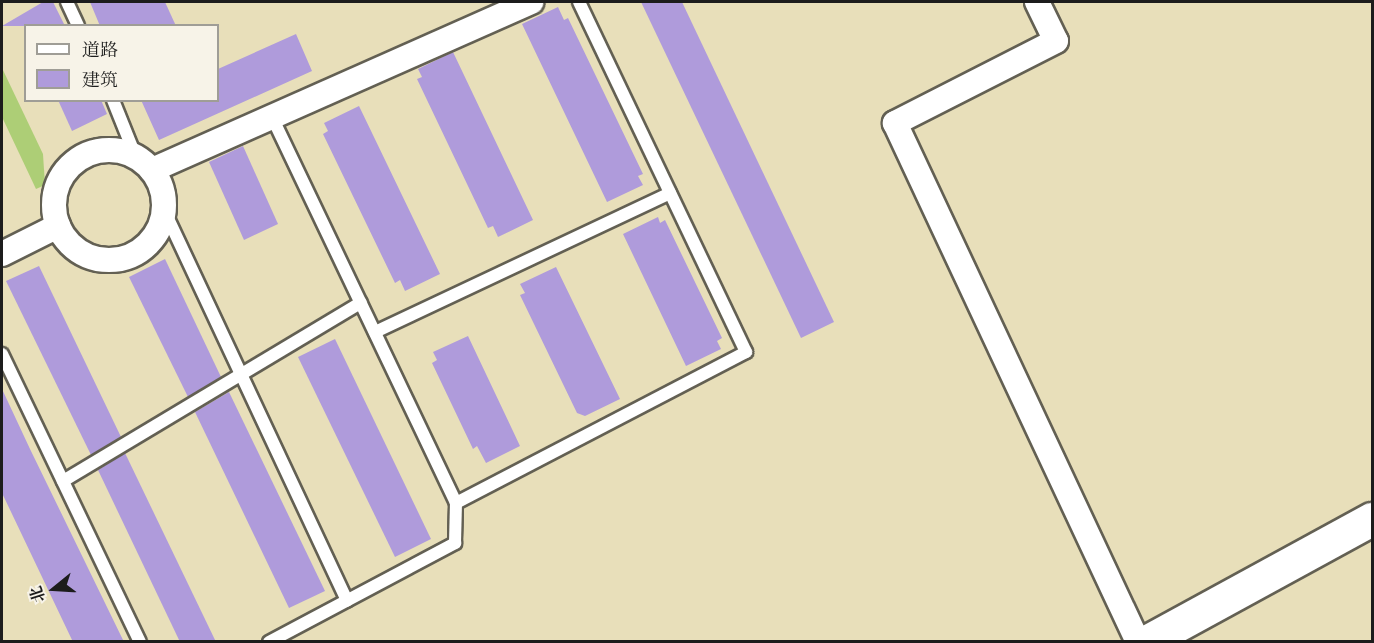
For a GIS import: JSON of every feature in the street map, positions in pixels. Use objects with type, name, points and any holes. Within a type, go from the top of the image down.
[{"type":"main road","points":[[1146,642],[1372,519]]},
{"type":"street","points":[[144,163],[272,117],[531,2]]},
{"type":"street","points":[[1037,2],[1056,41],[895,123],[1138,642]]},
{"type":"street","points":[[113,149],[144,163],[163,190],[165,212],[158,233],[143,250],[123,260],[102,261],[82,255],[58,226],[53,201],[71,164],[91,152],[113,149]]},
{"type":"street","points":[[2,254],[58,226]]},
{"type":"lane","points":[[67,2],[77,24]]},
{"type":"lane","points":[[456,503],[746,352],[579,2]]},
{"type":"lane","points":[[114,102],[144,163]]},
{"type":"lane","points":[[269,642],[454,543],[456,503],[272,117]]},
{"type":"lane","points":[[375,332],[670,193]]},
{"type":"lane","points":[[165,212],[347,600]]},
{"type":"lane","points":[[63,481],[361,303]]},
{"type":"lane","points":[[2,354],[140,642]]},
{"type":"green space","points":[[2,68],[43,154],[45,185],[36,189],[2,117]]},
{"type":"building","points":[[43,2],[53,2],[64,24],[24,24],[24,26],[2,26]]},
{"type":"building","points":[[90,2],[165,2],[175,24],[99,24]]},
{"type":"building","points":[[641,2],[682,2],[834,322],[801,338]]},
{"type":"building","points":[[558,7],[564,20],[568,18],[643,174],[638,176],[643,185],[607,202],[522,24]]},
{"type":"building","points":[[296,34],[312,71],[159,140],[142,102],[219,102],[219,69]]},
{"type":"building","points":[[453,52],[533,220],[498,237],[493,226],[488,228],[417,79],[422,77],[418,69]]},
{"type":"building","points":[[59,102],[102,102],[107,114],[72,131]]},
{"type":"building","points":[[359,106],[440,274],[405,291],[400,280],[395,283],[323,134],[328,131],[324,123]]},
{"type":"building","points":[[243,146],[278,224],[244,240],[209,162]]},
{"type":"building","points":[[658,217],[660,223],[665,220],[722,338],[717,341],[721,349],[686,366],[623,234]]},
{"type":"building","points":[[165,259],[221,377],[188,397],[129,277]]},
{"type":"building","points":[[39,266],[121,437],[91,455],[6,281]]},
{"type":"building","points":[[556,267],[620,399],[585,416],[577,413],[520,295],[525,293],[520,284]]},
{"type":"building","points":[[468,336],[520,446],[486,463],[477,446],[473,449],[432,363],[437,360],[433,352]]},
{"type":"building","points":[[335,339],[431,539],[395,557],[298,357]]},
{"type":"building","points":[[2,389],[124,642],[73,642],[2,493]]},
{"type":"building","points":[[229,392],[325,591],[289,608],[195,412]]},
{"type":"building","points":[[125,453],[216,642],[180,642],[98,470]]}]
